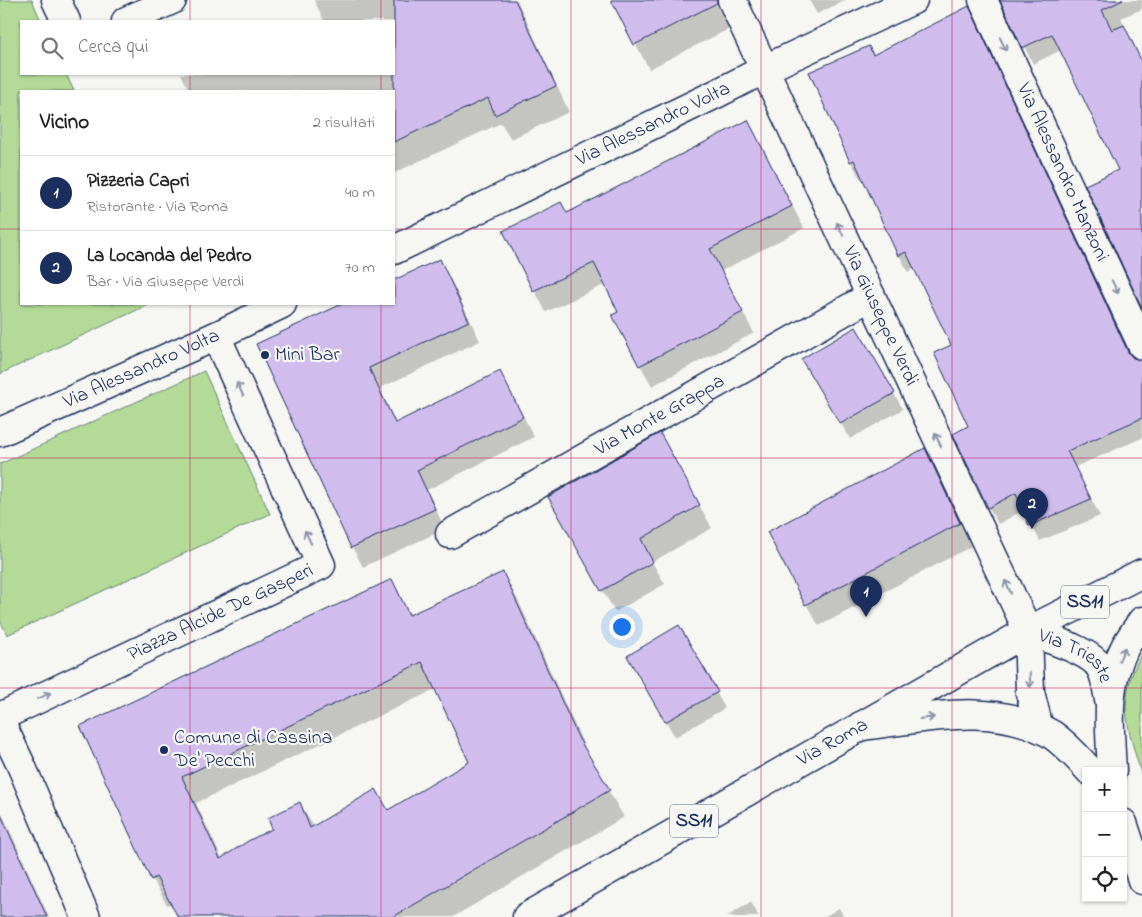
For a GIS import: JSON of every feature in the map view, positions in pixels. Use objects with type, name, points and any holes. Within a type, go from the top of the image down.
[{"type":"street","points":[[56,0],[66,20]]},
{"type":"street","points":[[128,20],[172,0]]},
{"type":"street","name":"Via Giuseppe Verdi","points":[[732,0],[1028,631]]},
{"type":"street","name":"Via Alessandro Volta","points":[[395,250],[765,69],[913,0]]},
{"type":"street","name":"Via Alessandro Manzoni","points":[[983,0],[1142,345]]},
{"type":"street","name":"Via Monte Grappa","points":[[450,534],[871,296]]},
{"type":"street","name":"Via Alessandro Volta","points":[[0,432],[216,336],[280,305]]},
{"type":"street","name":"Piazza Alcide De Gasperi","points":[[0,717],[321,565],[216,336]]},
{"type":"street","name":"Via Roma","points":[[527,917],[1028,631],[1142,573]]},
{"type":"street","name":"Via Trieste","points":[[1109,701],[1118,664],[1125,647],[1142,621]]},
{"type":"street","name":"Via Trieste","points":[[1039,728],[1030,692],[1028,631],[1078,651],[1096,662],[1104,674],[1109,701],[1112,767]]},
{"type":"street","points":[[861,726],[960,715],[985,714],[1004,717],[1039,728],[1061,742],[1086,767]]},
{"type":"street","points":[[0,722],[21,765],[86,917]]},
{"type":"street","points":[[1127,834],[1142,880]]},
{"type":"green space","points":[[0,0],[32,0],[41,20],[20,20],[20,75],[66,75],[74,90],[20,90],[20,305],[148,305],[0,374]]},
{"type":"green space","points":[[204,371],[270,514],[7,635],[0,620],[0,464]]},
{"type":"green space","points":[[1142,653],[1142,777],[1129,729],[1126,701],[1134,670]]},
{"type":"building","points":[[394,0],[515,0],[556,86],[495,115],[488,98],[395,142]]},
{"type":"building","points":[[611,0],[717,0],[717,3],[634,45]]},
{"type":"building","points":[[1000,0],[1123,0],[1102,10],[1112,30],[1124,25],[1142,62],[1142,308],[1085,185],[1118,170],[1052,34],[1022,48]]},
{"type":"building","points":[[969,6],[1128,352],[1133,358],[1142,360],[1142,418],[1067,451],[1091,499],[1029,526],[1016,493],[988,508],[953,434],[968,426],[934,353],[951,345],[906,252],[898,256],[854,160],[850,162],[809,72],[869,46],[873,55]]},
{"type":"building","points":[[748,120],[792,206],[710,249],[743,312],[639,366],[612,315],[618,312],[594,263],[533,291],[503,231],[561,202],[567,213]]},
{"type":"building","points":[[440,259],[469,321],[369,368],[395,423],[500,371],[523,417],[417,470],[435,509],[351,548],[256,344],[340,305],[395,305],[395,280]]},
{"type":"building","points":[[856,327],[895,393],[840,424],[801,359]]},
{"type":"building","points":[[660,433],[700,505],[641,539],[653,562],[601,591],[548,497]]},
{"type":"building","points":[[925,448],[960,523],[805,605],[767,532]]},
{"type":"building","name":"Comune di Cassina De' Pecchi","points":[[503,572],[579,739],[610,790],[393,917],[178,917],[156,877],[151,880],[80,726],[392,579],[409,615]],"holes":[[[422,662],[469,762],[388,810],[376,789],[310,828],[300,802],[268,818],[272,829],[248,841],[220,859],[182,777]]]},
{"type":"building","points":[[679,625],[718,692],[665,722],[627,656]]},
{"type":"building","points":[[0,813],[47,917],[0,917]]},
{"type":"place","name":"Mini Bar","points":[[265,355]]},
{"type":"place","name":"La Locanda del Pedro","points":[[1032,529]]},
{"type":"place","name":"Pizzeria Capri","points":[[866,617]]},
{"type":"place","name":"Comune di Cassina De' Pecchi","points":[[164,750]]}]
